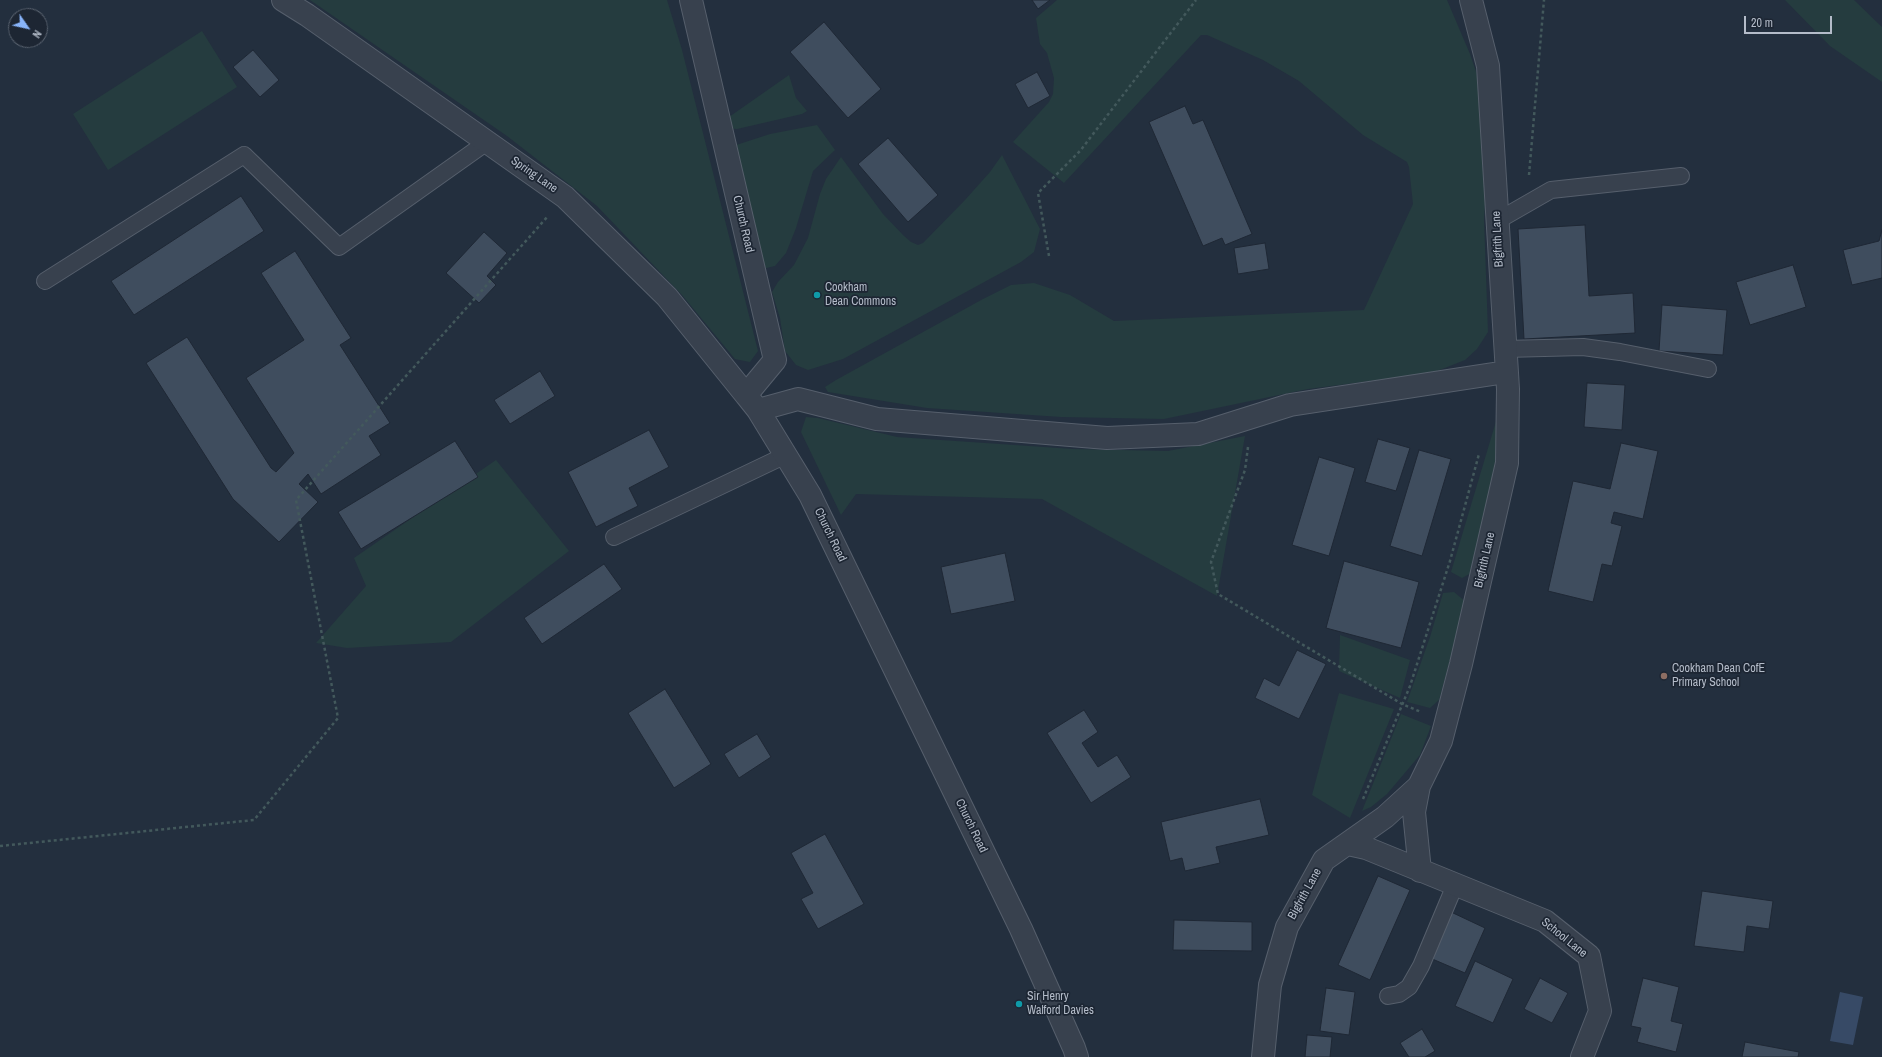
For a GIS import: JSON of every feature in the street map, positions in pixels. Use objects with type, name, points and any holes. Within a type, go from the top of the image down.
[{"type":"street","name":"Spring Lane","points":[[282,0],[307,15],[565,197],[667,297],[752,403]]},
{"type":"street","name":"Church Road","points":[[691,0],[775,360],[752,403],[810,495],[1021,929],[1077,1057]]},
{"type":"street","name":"Bigfrith Lane","points":[[1263,1057],[1270,985],[1287,927],[1324,860],[1385,818],[1419,786],[1440,741],[1463,656],[1507,463],[1508,389],[1488,66],[1470,0]]},
{"type":"street","points":[[752,403],[798,399],[877,419],[1107,438],[1198,434],[1290,405],[1506,372]]},
{"type":"street","points":[[1419,786],[1414,812],[1420,871]]},
{"type":"street","name":"School Lane","points":[[1348,844],[1366,848],[1545,921],[1588,956],[1600,1011],[1582,1057]]},
{"type":"lane","points":[[45,281],[244,155],[340,248],[487,142]]},
{"type":"lane","points":[[1497,221],[1551,190],[1681,176]]},
{"type":"lane","points":[[1506,349],[1583,347],[1620,352],[1708,369]]},
{"type":"lane","points":[[614,536],[786,455]]},
{"type":"lane","points":[[1388,996],[1399,994],[1409,987],[1421,966],[1455,885]]},
{"type":"path","points":[[1049,256],[1038,193],[1080,151],[1196,0]]},
{"type":"path","points":[[1526,205],[1544,0]]},
{"type":"path","points":[[0,846],[254,820],[338,718],[296,500],[565,197]]},
{"type":"path","points":[[1251,417],[1245,470],[1211,562],[1218,594],[1402,704],[1445,723]]},
{"type":"path","points":[[1362,800],[1410,686],[1450,561],[1481,447]]},
{"type":"green space","points":[[310,0],[667,0],[682,50],[758,351],[750,362],[735,359],[682,295],[597,206],[507,136]]},
{"type":"green space","points":[[1057,0],[1447,0],[1470,54],[1484,95],[1489,148],[1484,219],[1488,332],[1477,349],[1465,360],[1432,373],[1308,389],[1164,419],[1061,417],[927,408],[828,392],[825,387],[836,380],[1011,285],[1034,283],[1070,295],[1114,321],[1364,310],[1413,204],[1409,167],[1407,162],[1363,135],[1299,81],[1263,60],[1207,35],[1201,35],[1064,183],[1013,142],[1049,102],[1053,94],[1054,78],[1047,53],[1040,44],[1036,18]]},
{"type":"green space","points":[[1785,0],[1854,0],[1882,27],[1882,82],[1830,46]]},
{"type":"green space","points":[[202,31],[237,87],[108,170],[73,114]]},
{"type":"green space","points":[[789,75],[796,98],[807,111],[802,114],[737,129],[727,128],[729,117]]},
{"type":"green space","points":[[817,125],[835,150],[813,171],[796,228],[786,253],[775,266],[762,269],[730,147],[770,134]]},
{"type":"green space","points":[[1002,155],[1040,229],[1034,252],[1021,262],[843,359],[808,370],[796,365],[785,351],[780,318],[772,292],[778,282],[794,265],[808,238],[820,194],[826,179],[841,157],[883,214],[903,235],[911,242],[918,245],[923,243],[965,200],[990,172]]},
{"type":"green space","points":[[1500,408],[1502,429],[1473,572],[1462,578],[1451,572]]},
{"type":"green space","points":[[806,417],[818,418],[897,437],[1073,449],[1168,451],[1245,436],[1217,596],[1042,499],[856,494],[841,515],[801,432]]},
{"type":"green space","points":[[496,460],[569,551],[451,642],[347,648],[316,643],[366,586],[354,558]]},
{"type":"green space","points":[[1454,592],[1466,602],[1439,700],[1430,708],[1407,702],[1430,637],[1443,593]]},
{"type":"green space","points":[[1340,635],[1410,660],[1400,698],[1339,671]]},
{"type":"green space","points":[[1339,693],[1394,709],[1350,818],[1312,795]]},
{"type":"green space","points":[[1401,714],[1431,726],[1420,755],[1387,794],[1371,807],[1362,811]]},
{"type":"water","points":[[1840,992],[1863,997],[1853,1045],[1830,1041]]},
{"type":"building","points":[[1032,0],[1050,0],[1038,9]]},
{"type":"building","points":[[824,22],[881,89],[848,118],[790,52]]},
{"type":"building","points":[[253,50],[279,80],[260,97],[233,67]]},
{"type":"building","points":[[1037,72],[1050,96],[1028,108],[1015,84]]},
{"type":"building","points":[[1185,106],[1193,124],[1203,120],[1252,234],[1225,245],[1222,238],[1203,246],[1149,122]]},
{"type":"building","points":[[888,138],[938,195],[908,222],[858,164]]},
{"type":"building","points":[[241,196],[264,231],[134,315],[111,281]]},
{"type":"building","points":[[1585,225],[1589,296],[1633,293],[1635,333],[1524,339],[1518,229]]},
{"type":"building","points":[[1882,230],[1882,278],[1852,285],[1843,250],[1879,241]]},
{"type":"building","points":[[484,232],[507,253],[487,276],[496,285],[479,303],[446,273]]},
{"type":"building","points":[[1265,243],[1269,269],[1238,274],[1234,248]]},
{"type":"building","points":[[295,251],[351,338],[340,345],[390,423],[369,436],[381,455],[321,494],[308,474],[299,484],[318,502],[279,542],[233,499],[146,363],[187,337],[271,468],[276,472],[294,453],[246,378],[304,340],[261,273]]},
{"type":"building","points":[[1793,265],[1806,307],[1750,325],[1736,282]]},
{"type":"building","points":[[1662,305],[1727,310],[1723,355],[1659,351]]},
{"type":"building","points":[[540,371],[555,396],[510,424],[494,400]]},
{"type":"building","points":[[1587,383],[1625,385],[1622,430],[1584,427]]},
{"type":"building","points":[[649,430],[669,467],[629,488],[638,506],[596,527],[568,472]]},
{"type":"building","points":[[1378,439],[1410,448],[1396,491],[1365,482]]},
{"type":"building","points":[[455,441],[478,477],[361,549],[338,512]]},
{"type":"building","points":[[1621,443],[1658,451],[1643,519],[1614,512],[1611,523],[1622,526],[1612,566],[1602,564],[1593,602],[1548,591],[1573,481],[1610,489]]},
{"type":"building","points":[[1419,450],[1451,459],[1422,556],[1390,546]]},
{"type":"building","points":[[1319,457],[1355,468],[1329,556],[1292,545]]},
{"type":"building","points":[[1005,553],[1015,601],[951,614],[941,567]]},
{"type":"building","points":[[1344,561],[1419,582],[1401,648],[1326,628]]},
{"type":"building","points":[[604,564],[622,589],[542,644],[524,618]]},
{"type":"building","points":[[1297,650],[1326,664],[1299,719],[1255,698],[1264,678],[1279,686]]},
{"type":"building","points":[[665,689],[711,764],[674,788],[628,713]]},
{"type":"building","points":[[1084,710],[1098,732],[1082,743],[1098,767],[1117,755],[1131,777],[1091,803],[1047,733]]},
{"type":"building","points":[[757,734],[771,757],[739,778],[724,754]]},
{"type":"building","points":[[1260,799],[1269,835],[1216,847],[1220,863],[1185,871],[1182,858],[1170,861],[1161,822]]},
{"type":"building","points":[[825,834],[864,904],[818,929],[801,899],[813,893],[791,853]]},
{"type":"building","points":[[1378,876],[1410,890],[1370,980],[1338,965]]},
{"type":"building","points":[[1702,891],[1773,901],[1769,929],[1747,926],[1744,952],[1694,946]]},
{"type":"building","points":[[1451,912],[1485,928],[1465,973],[1430,958]]},
{"type":"building","points":[[1174,920],[1252,922],[1252,951],[1173,950]]},
{"type":"building","points":[[1475,961],[1513,979],[1493,1023],[1455,1006]]},
{"type":"building","points":[[1540,978],[1568,993],[1552,1023],[1524,1009]]},
{"type":"building","points":[[1643,978],[1679,987],[1671,1021],[1683,1024],[1676,1052],[1637,1042],[1641,1028],[1631,1026]]},
{"type":"building","points":[[1326,988],[1355,992],[1349,1035],[1320,1031]]},
{"type":"building","points":[[1422,1029],[1435,1051],[1425,1057],[1409,1057],[1400,1043]]},
{"type":"building","points":[[1307,1035],[1332,1037],[1330,1057],[1305,1057]]},
{"type":"building","points":[[1745,1042],[1799,1052],[1798,1057],[1742,1057]]},
{"type":"place","name":"Cookham Dean Commons","points":[[817,295]]},
{"type":"place","name":"Cookham Dean CofE Primary School","points":[[1664,676]]},
{"type":"place","name":"Sir Henry Walford Davies","points":[[1019,1004]]}]
